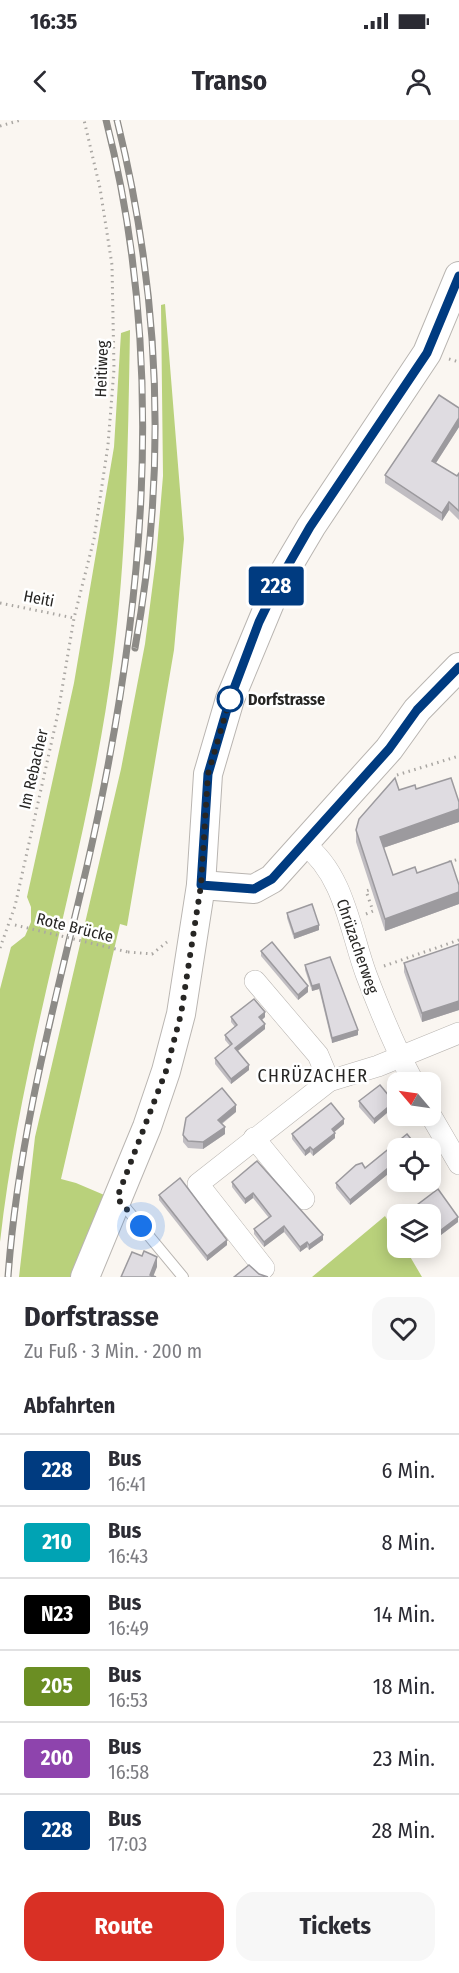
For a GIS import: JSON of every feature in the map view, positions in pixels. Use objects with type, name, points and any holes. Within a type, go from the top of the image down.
[{"type":"main road","points":[[85,1277],[147,1126],[181,1014],[201,885],[208,774],[230,699],[259,622],[279,581],[310,527],[427,353],[459,276]]},
{"type":"main road","points":[[201,885],[254,889],[272,879],[389,749],[417,710],[459,667]]},
{"type":"street","name":"Chrüzacherweg","points":[[304,844],[324,863],[336,883],[366,973],[399,1056],[408,1072]]},
{"type":"street","points":[[255,981],[318,1055],[329,1081]]},
{"type":"street","points":[[264,1268],[198,1184],[329,1081],[378,1066],[459,1033]]},
{"type":"street","points":[[437,1126],[459,1164]]},
{"type":"street","points":[[254,1138],[304,1199]]},
{"type":"lane","points":[[117,1198],[183,1277]]},
{"type":"path","points":[[0,126],[21,120]]},
{"type":"path","name":"Heitiweg","points":[[74,618],[94,539],[108,446],[114,369],[112,265],[100,188],[84,120]]},
{"type":"path","name":"Heiti","points":[[0,603],[74,618]]},
{"type":"path","name":"Im Rebacher","points":[[0,948],[10,924],[58,714],[74,618]]},
{"type":"path","points":[[409,773],[459,756]]},
{"type":"path","points":[[448,863],[459,859]]},
{"type":"path","points":[[372,910],[366,891],[375,888]]},
{"type":"path","name":"Rote Brücke","points":[[10,924],[128,952],[152,954],[167,943]]},
{"type":"path","points":[[376,968],[459,940]]},
{"type":"green space","points":[[165,304],[184,539],[174,650],[127,926],[120,924],[61,1179],[109,1197],[76,1277],[19,1277],[35,1137],[121,769],[145,644],[156,559],[163,476],[161,305]]},
{"type":"green space","points":[[130,330],[124,536],[113,659],[88,806],[23,1095],[0,1242],[0,989],[11,947],[25,936],[31,922],[31,907],[27,897],[74,683],[114,447],[121,333]]},
{"type":"green space","points":[[385,1216],[387,1219],[387,1258],[411,1258],[422,1277],[312,1277]]},
{"type":"building","points":[[439,395],[459,408],[459,418],[432,461],[457,476],[459,473],[459,511],[449,502],[442,513],[385,475]]},
{"type":"building","points":[[395,778],[399,790],[415,785],[416,789],[451,778],[459,809],[380,837],[393,875],[415,867],[417,873],[451,861],[459,892],[385,919],[356,830],[359,819]]},
{"type":"building","points":[[312,904],[319,925],[294,934],[287,913]]},
{"type":"building","points":[[272,942],[308,986],[298,995],[261,951]]},
{"type":"building","points":[[459,944],[459,1001],[422,1013],[404,963]]},
{"type":"building","points":[[330,957],[358,1030],[332,1038],[319,984],[312,986],[305,965]]},
{"type":"building","points":[[254,999],[265,1012],[259,1017],[265,1024],[235,1048],[249,1065],[231,1079],[215,1058],[232,1044],[225,1035],[237,1025],[231,1017]]},
{"type":"building","points":[[380,1085],[387,1094],[387,1108],[374,1119],[359,1101]]},
{"type":"building","points":[[222,1088],[236,1105],[218,1120],[225,1127],[203,1142],[188,1141],[183,1135],[186,1118]]},
{"type":"building","points":[[331,1103],[344,1119],[332,1129],[335,1133],[313,1150],[310,1147],[305,1151],[292,1134]]},
{"type":"building","points":[[387,1150],[387,1169],[350,1200],[336,1183],[356,1165],[362,1163],[365,1168]]},
{"type":"building","points":[[257,1161],[323,1235],[309,1245],[307,1242],[300,1247],[284,1226],[264,1242],[254,1229],[271,1216],[253,1193],[245,1199],[232,1182]]},
{"type":"building","points":[[180,1178],[227,1240],[207,1256],[159,1195]]},
{"type":"building","points":[[434,1192],[440,1192],[458,1217],[441,1230],[441,1204],[418,1204]]},
{"type":"building","points":[[144,1251],[157,1257],[150,1275],[156,1277],[121,1277],[132,1252],[142,1256]]},
{"type":"building","points":[[249,1265],[259,1274],[268,1277],[234,1277]]},
{"type":"railway","points":[[8,1277],[13,1225],[29,1121],[106,774],[122,681],[134,587],[141,494],[142,400],[137,306],[126,213],[106,120]]},
{"type":"railway","points":[[117,120],[142,251],[150,317],[154,383],[155,449],[152,516],[135,648]]},
{"type":"bus line","name":"228","points":[[459,276],[427,353],[310,527],[259,622],[230,699],[208,774],[201,885],[254,889],[272,879],[389,749],[417,710],[459,667]]},
{"type":"place","name":"Dorfstrasse","points":[[230,699]]},
{"type":"district","name":"CHRÜZACHER","points":[[313,1076]]},
{"type":"route","points":[[141,1226],[117,1198],[147,1126],[166,1071],[181,1014],[201,885],[208,774],[230,699]]}]
